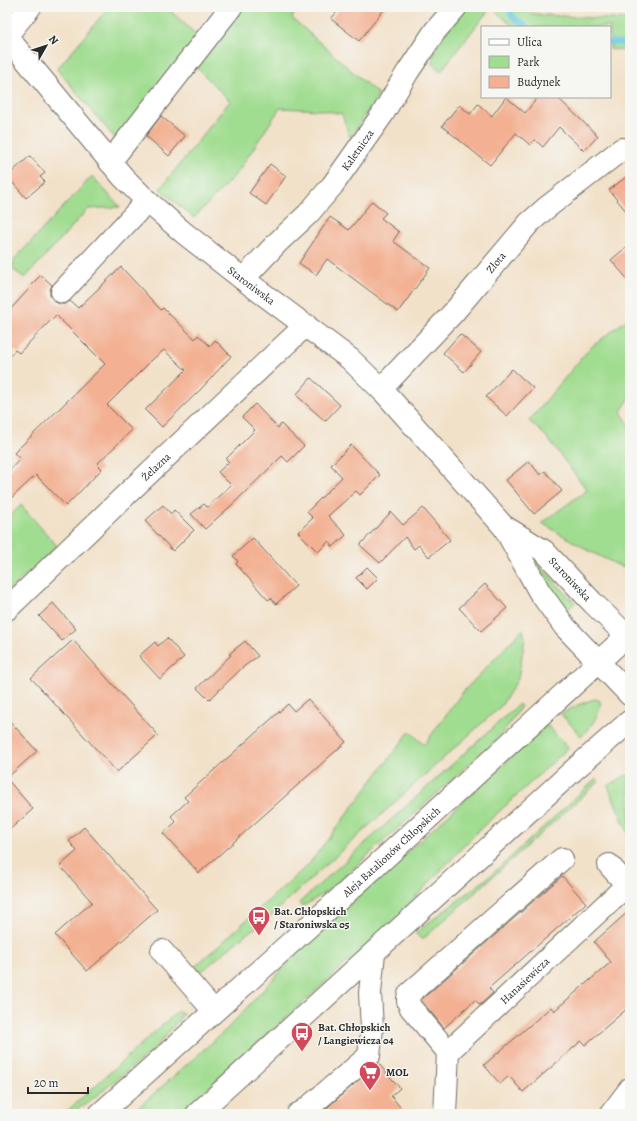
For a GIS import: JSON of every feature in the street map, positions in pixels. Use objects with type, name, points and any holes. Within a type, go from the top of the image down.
[{"type":"street","points":[[7,36],[30,7]]},
{"type":"street","points":[[110,162],[231,7]]},
{"type":"street","name":"Kaletnicza","points":[[244,279],[274,246],[308,214],[332,186],[382,115],[407,73],[435,31],[456,7]]},
{"type":"street","name":"Staroniwska","points":[[7,36],[110,162],[147,201],[184,233],[350,359],[382,389],[504,527],[539,591],[565,627],[630,695]]},
{"type":"street","name":"Złota","points":[[382,389],[453,313],[529,223],[622,149]]},
{"type":"street","points":[[62,292],[147,201]]},
{"type":"street","name":"Żelazna","points":[[7,609],[126,494],[306,325]]},
{"type":"street","name":"Staroniwska","points":[[504,527],[544,551],[593,603],[629,636]]},
{"type":"street","name":"Aleja Batalionów Chłopskich","points":[[100,1114],[629,636]]},
{"type":"street","points":[[197,1114],[576,768],[630,721]]},
{"type":"street","points":[[445,1114],[448,1052],[408,1004],[409,994],[562,859]]},
{"type":"street","name":"Hanasiewicza","points":[[448,1052],[627,885],[610,865]]},
{"type":"street","points":[[162,951],[214,1011]]},
{"type":"street","points":[[298,1114],[304,1111],[368,1056],[372,1028],[370,993],[374,953]]},
{"type":"street","points":[[611,1114],[630,1089]]},
{"type":"green space","points":[[109,7],[166,7],[199,37],[118,142],[57,69]]},
{"type":"green space","points":[[241,7],[297,7],[292,18],[379,95],[350,138],[342,114],[322,110],[280,108],[237,173],[194,218],[160,189],[230,101],[194,65]]},
{"type":"green space","points":[[470,7],[491,7],[441,71],[432,64],[435,48],[459,14]]},
{"type":"green space","points":[[491,7],[519,7],[516,10],[543,15],[627,20],[630,17],[630,51],[611,49],[611,26],[513,26]]},
{"type":"green space","points":[[92,176],[120,207],[88,209],[25,278],[11,268],[15,259]]},
{"type":"green space","points":[[630,317],[630,397],[621,412],[630,426],[630,566],[622,567],[591,552],[542,523],[587,490],[545,435],[529,421],[589,349]]},
{"type":"green space","points":[[21,505],[57,546],[7,592],[7,519]]},
{"type":"green space","points":[[517,545],[520,545],[575,603],[567,610]]},
{"type":"green space","points":[[523,629],[525,638],[518,679],[501,706],[261,925],[246,934],[196,976],[189,972],[309,864],[410,731],[424,745],[462,693]]},
{"type":"green space","points":[[594,699],[599,700],[601,704],[600,709],[594,722],[581,736],[561,714]]},
{"type":"green space","points":[[519,704],[521,706],[515,716],[494,742],[346,875],[345,874],[336,884],[302,907],[299,903]]},
{"type":"green space","points":[[547,725],[568,748],[477,832],[390,924],[179,1114],[131,1114],[227,1029],[302,948]]},
{"type":"green space","points":[[630,775],[629,835],[608,786],[624,776]]},
{"type":"green space","points":[[596,779],[599,782],[422,940],[415,933],[490,876]]},
{"type":"green space","points":[[178,1011],[183,1014],[155,1049],[75,1112],[64,1114]]},
{"type":"building","points":[[341,7],[386,7],[359,41],[331,19]]},
{"type":"building","points":[[505,98],[525,113],[537,98],[558,98],[598,136],[584,151],[559,127],[543,147],[535,140],[530,145],[516,133],[490,165],[442,126],[459,105],[470,114],[478,104],[492,116]]},
{"type":"building","points":[[161,116],[185,136],[169,156],[146,136]]},
{"type":"building","points":[[30,156],[45,173],[40,177],[45,182],[26,198],[7,176]]},
{"type":"building","points":[[270,164],[286,176],[266,205],[249,193]]},
{"type":"building","points":[[630,174],[630,216],[609,190]]},
{"type":"building","points":[[372,201],[386,213],[381,218],[399,232],[393,241],[430,268],[398,312],[327,259],[316,275],[299,263],[330,217],[349,230]]},
{"type":"building","points":[[630,244],[630,282],[611,260]]},
{"type":"building","points":[[121,267],[161,310],[163,308],[195,339],[198,335],[210,346],[215,340],[231,356],[202,388],[162,427],[145,410],[186,370],[164,350],[107,405],[132,430],[97,464],[102,469],[66,506],[36,475],[7,502],[7,473],[20,459],[14,453],[105,364],[56,315],[19,353],[15,350],[7,360],[7,313],[41,275],[52,285],[50,295],[54,301],[60,304],[65,304],[70,301],[78,308]]},
{"type":"building","points":[[460,334],[481,352],[464,372],[443,353]]},
{"type":"building","points":[[512,369],[533,388],[507,416],[486,397]]},
{"type":"building","points":[[311,378],[340,405],[325,421],[296,395]]},
{"type":"building","points":[[255,404],[278,428],[281,424],[304,446],[288,462],[282,456],[205,529],[191,514],[204,504],[207,507],[231,485],[218,472],[229,462],[226,459],[255,430],[242,417]]},
{"type":"building","points":[[351,445],[380,475],[360,495],[356,491],[328,516],[346,535],[333,547],[329,541],[318,552],[298,532],[313,518],[307,512],[342,477],[331,465]]},
{"type":"building","points":[[529,461],[540,475],[545,471],[562,491],[534,514],[506,480]]},
{"type":"building","points":[[163,505],[171,514],[174,510],[194,530],[173,551],[145,521]]},
{"type":"building","points":[[423,508],[450,540],[429,557],[419,545],[414,549],[405,537],[380,563],[360,545],[391,512],[403,525]]},
{"type":"building","points":[[253,538],[296,586],[276,604],[271,598],[268,600],[236,564],[238,561],[233,556]]},
{"type":"building","points":[[367,567],[378,578],[367,589],[356,578]]},
{"type":"building","points":[[485,584],[507,608],[481,631],[459,608]]},
{"type":"building","points":[[53,603],[76,629],[62,641],[39,616]]},
{"type":"building","points":[[167,638],[184,657],[160,679],[139,656],[155,642],[158,646]]},
{"type":"building","points":[[73,640],[158,735],[117,772],[31,678]]},
{"type":"building","points":[[245,641],[258,656],[242,668],[209,700],[197,688],[231,655],[229,654]]},
{"type":"building","points":[[308,699],[346,742],[199,873],[163,833],[176,822],[171,816],[188,801],[184,797],[288,704],[294,711]]},
{"type":"building","points":[[7,718],[37,751],[7,778]]},
{"type":"building","points":[[7,779],[33,809],[7,832]]},
{"type":"building","points":[[84,827],[157,910],[87,971],[55,935],[92,902],[60,866],[77,851],[69,841]]},
{"type":"building","points":[[562,876],[586,903],[489,988],[493,993],[480,1005],[475,1000],[444,1028],[421,1000]]},
{"type":"building","points":[[630,910],[630,1006],[585,1045],[581,1041],[523,1092],[509,1076],[500,1084],[484,1065],[551,1007],[554,1011],[611,962],[594,942]]},
{"type":"building","points":[[378,1063],[400,1088],[391,1096],[406,1114],[320,1114]]},
{"type":"waterway","points":[[508,7],[513,17],[526,26]]},
{"type":"waterway","points":[[611,42],[630,44]]},
{"type":"place","name":"Bat. Chłopskich / Staroniwska 05","points":[[259,936]]},
{"type":"place","name":"Bat. Chłopskich / Langiewicza 04","points":[[302,1052]]},
{"type":"place","name":"MOL","points":[[370,1092]]}]
